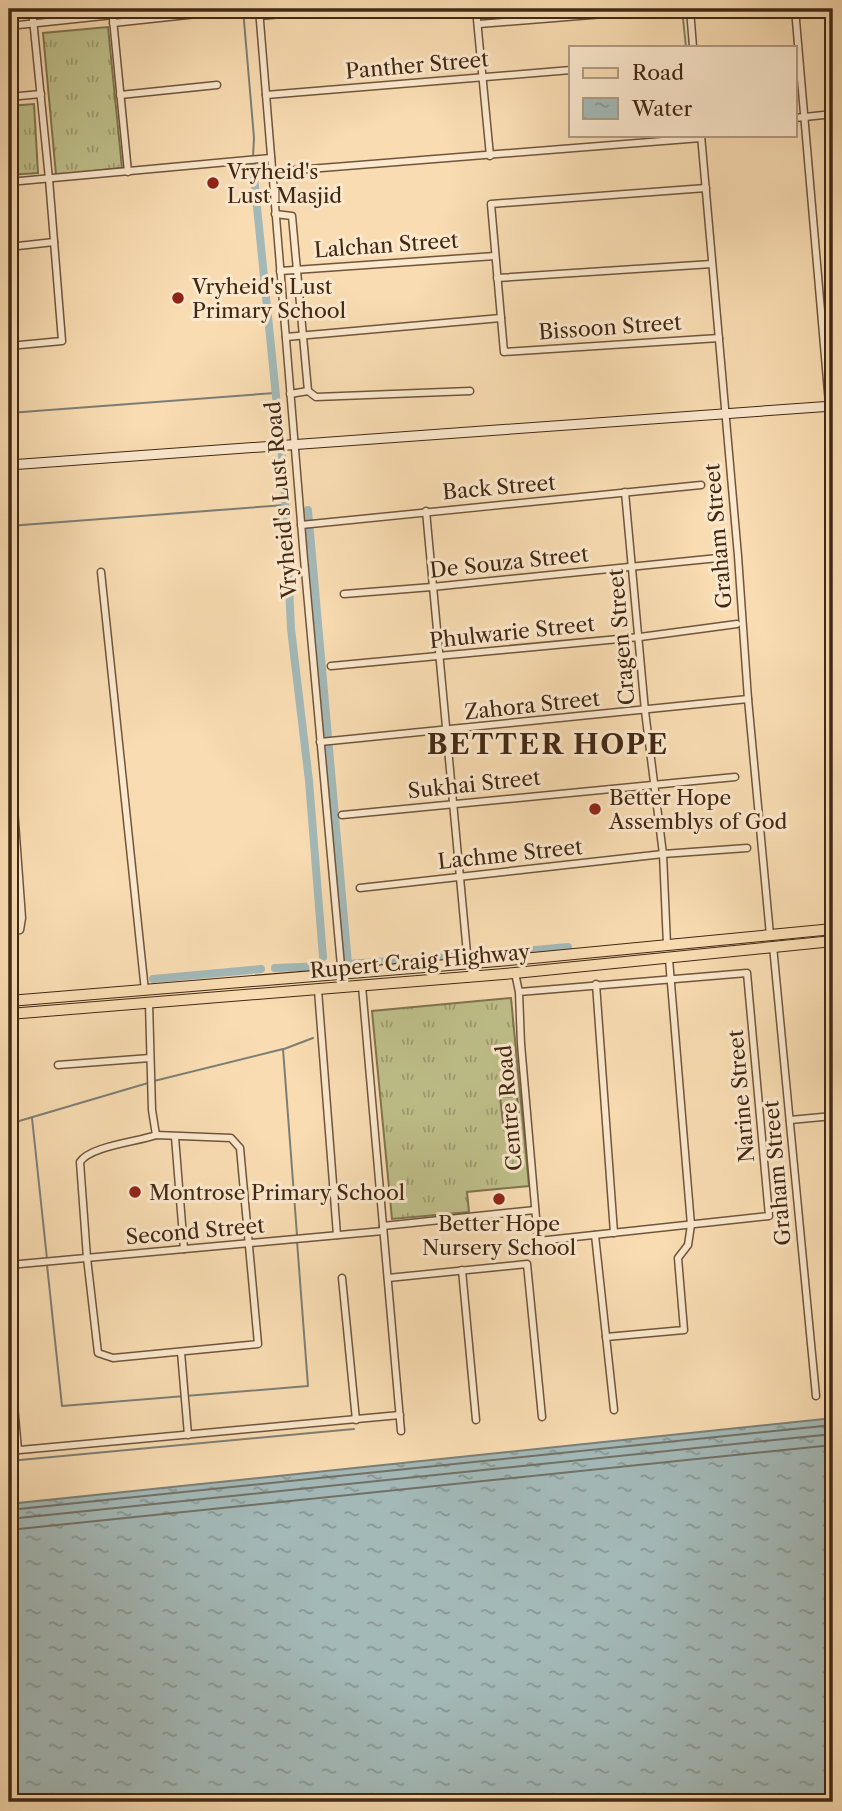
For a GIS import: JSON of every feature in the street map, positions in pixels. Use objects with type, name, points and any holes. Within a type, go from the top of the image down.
[{"type":"main road","points":[[9,465],[831,406]]},
{"type":"main road","name":"Rupert Craig Highway","points":[[9,1001],[468,964],[833,929]]},
{"type":"main road","name":"Rupert Craig Highway","points":[[9,1014],[515,973],[833,941]]},
{"type":"street","points":[[9,346],[62,341],[32,9]]},
{"type":"street","points":[[259,12],[341,9]]},
{"type":"street","points":[[476,9],[490,156]]},
{"type":"street","points":[[479,24],[666,9]]},
{"type":"street","points":[[690,9],[694,46]]},
{"type":"street","points":[[795,9],[833,450]]},
{"type":"street","name":"Vryheid's Lust Road","points":[[259,12],[290,394],[286,445],[302,525],[343,988]]},
{"type":"street","points":[[9,26],[113,16],[206,13]]},
{"type":"street","points":[[113,16],[128,172]]},
{"type":"street","name":"Panther Street","points":[[266,95],[569,70]]},
{"type":"street","points":[[120,95],[218,85]]},
{"type":"street","points":[[9,97],[41,94]]},
{"type":"street","points":[[796,118],[833,114]]},
{"type":"street","points":[[271,172],[490,156],[701,136]]},
{"type":"street","name":"Graham Street","points":[[701,136],[770,935]]},
{"type":"street","points":[[9,182],[271,158]]},
{"type":"street","points":[[286,337],[501,318],[491,204],[706,188]]},
{"type":"street","points":[[275,214],[292,216],[308,391]]},
{"type":"street","points":[[9,247],[54,242]]},
{"type":"street","name":"Lalchan Street","points":[[279,271],[495,256]]},
{"type":"street","points":[[497,278],[712,264]]},
{"type":"street","name":"Bissoon Street","points":[[501,318],[504,352],[719,338]]},
{"type":"street","points":[[290,394],[308,391],[316,397],[470,391]]},
{"type":"street","name":"Back Street","points":[[302,525],[701,485]]},
{"type":"street","name":"Cragen Street","points":[[625,492],[645,711],[663,854],[667,945]]},
{"type":"street","points":[[426,511],[468,964]]},
{"type":"street","name":"De Souza Street","points":[[344,594],[718,558]]},
{"type":"street","points":[[101,572],[145,991]]},
{"type":"street","name":"Phulwarie Street","points":[[331,666],[438,658],[737,624]]},
{"type":"street","name":"Zahora Street","points":[[321,742],[748,699]]},
{"type":"street","points":[[9,740],[22,918],[20,930],[9,933]]},
{"type":"street","name":"Sukhai Street","points":[[342,815],[736,777]]},
{"type":"street","name":"Lachme Street","points":[[360,888],[663,854],[747,848]]},
{"type":"street","name":"Graham Street","points":[[773,946],[816,1396]]},
{"type":"street","points":[[606,1337],[684,1330],[678,1258],[688,1245],[691,1225],[672,978],[668,959]]},
{"type":"street","name":"Centre Road","points":[[515,973],[519,992],[538,1241],[595,1236]]},
{"type":"street","name":"Narine Street","points":[[672,978],[747,973],[769,1216],[691,1225]]},
{"type":"street","points":[[519,992],[672,978]]},
{"type":"street","points":[[596,984],[614,1234]]},
{"type":"street","points":[[362,986],[401,1431]]},
{"type":"street","points":[[318,990],[337,1235]]},
{"type":"street","points":[[149,1003],[156,1135]]},
{"type":"street","points":[[58,1065],[150,1058]]},
{"type":"street","points":[[790,1120],[833,1116]]},
{"type":"street","points":[[156,1135],[175,1137],[213,1135],[231,1138],[240,1148],[258,1343],[113,1358],[98,1353],[80,1162],[83,1157],[96,1151],[156,1135]]},
{"type":"street","points":[[175,1137],[184,1249]]},
{"type":"street","name":"Second Street","points":[[9,1265],[337,1235],[535,1210]]},
{"type":"street","points":[[614,1410],[595,1236],[691,1225]]},
{"type":"street","points":[[388,1278],[527,1264],[542,1417]]},
{"type":"street","points":[[462,1270],[476,1420]]},
{"type":"street","points":[[342,1278],[356,1420]]},
{"type":"street","points":[[9,1349],[18,1450]]},
{"type":"street","points":[[181,1352],[188,1435]]},
{"type":"street","points":[[9,1451],[400,1415]]},
{"type":"green space","points":[[108,27],[122,168],[56,175],[43,33]]},
{"type":"green space","points":[[34,104],[38,173],[9,175],[9,106]]},
{"type":"green space","points":[[511,998],[529,1186],[467,1192],[469,1212],[392,1219],[372,1011]]},
{"type":"green space","points":[[517,1096],[520,1128],[504,1130],[500,1097]]},
{"type":"water","points":[[833,1418],[833,1802],[9,1802],[9,1504]]},
{"type":"waterway","points":[[243,9],[254,138],[253,156]]},
{"type":"waterway","points":[[682,9],[686,46]]},
{"type":"waterway","points":[[253,167],[284,476],[291,629],[309,781],[323,957]]},
{"type":"waterway","points":[[9,413],[275,393]]},
{"type":"waterway","points":[[9,526],[285,505]]},
{"type":"waterway","points":[[308,510],[348,964],[462,956]]},
{"type":"waterway","points":[[479,955],[568,947]]},
{"type":"waterway","points":[[275,968],[324,966]]},
{"type":"waterway","points":[[153,979],[261,969]]},
{"type":"waterway","points":[[284,1049],[313,1038]]},
{"type":"waterway","points":[[154,1081],[283,1049],[297,1235]]},
{"type":"waterway","points":[[9,1124],[148,1083]]},
{"type":"waterway","points":[[32,1118],[47,1259]]},
{"type":"waterway","points":[[47,1265],[62,1406],[308,1386],[297,1241]]},
{"type":"waterway","points":[[9,1461],[354,1429]]},
{"type":"place","name":"Vryheid's Lust Masjid","points":[[213,183]]},
{"type":"place","name":"Vryheid's Lust Primary School","points":[[178,298]]},
{"type":"place","name":"Better Hope Assemblys of God","points":[[595,809]]},
{"type":"place","name":"Montrose Primary School","points":[[135,1192]]},
{"type":"place","name":"Better Hope Nursery School","points":[[499,1199]]},
{"type":"district","name":"BETTER HOPE","points":[[548,744]]}]
